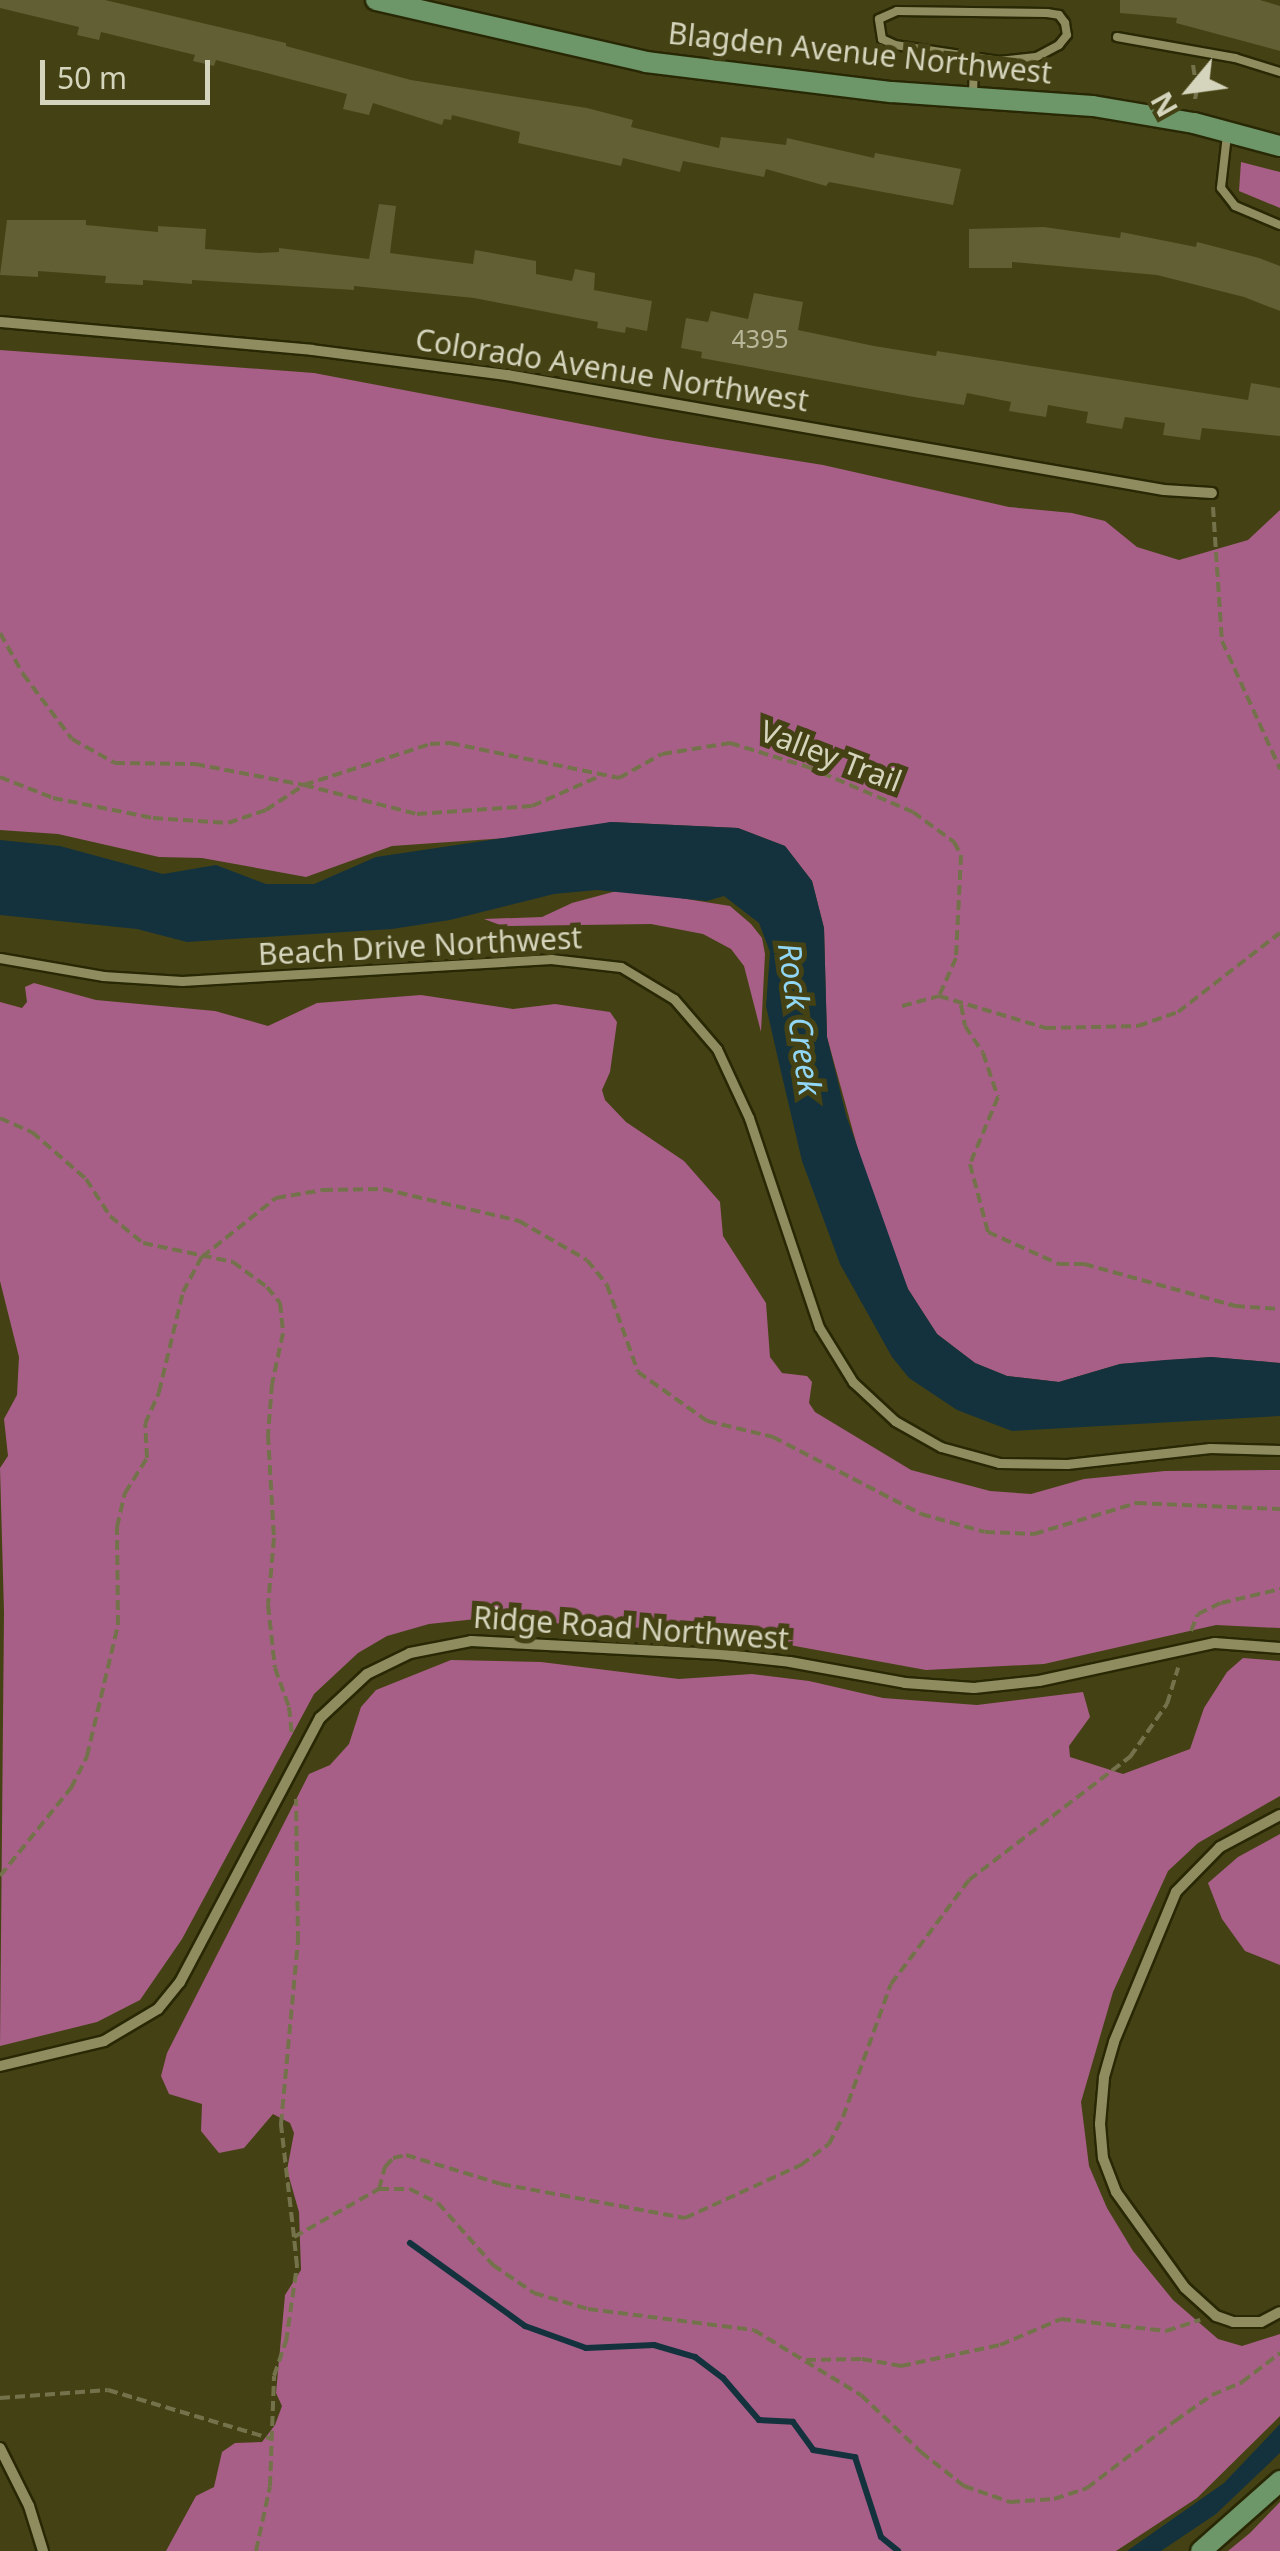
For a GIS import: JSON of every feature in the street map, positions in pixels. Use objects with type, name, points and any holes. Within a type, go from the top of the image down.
[{"type":"main road","name":"Blagden Avenue Northwest","points":[[376,0],[646,62],[837,87],[1092,106],[1228,130],[1280,146]]},
{"type":"main road","points":[[1201,2551],[1280,2481]]},
{"type":"street","name":"Colorado Avenue Northwest","points":[[0,322],[301,349],[507,375],[1164,490],[1212,493]]},
{"type":"street","name":"Beach Drive Northwest","points":[[0,958],[102,976],[182,981],[552,959],[621,968],[674,998],[718,1050],[748,1118],[819,1328],[853,1382],[895,1421],[942,1447],[999,1463],[1067,1464],[1210,1448],[1280,1450]]},
{"type":"street","name":"Ridge Road Northwest","points":[[0,2066],[104,2041],[158,2010],[180,1982],[320,1718],[342,1693],[390,1661],[453,1642],[718,1654],[790,1662],[906,1684],[974,1688],[1040,1682],[1184,1647],[1235,1642],[1280,1648]]},
{"type":"street","points":[[1280,1814],[1220,1847],[1176,1892],[1114,2042],[1102,2086],[1102,2150],[1116,2192],[1185,2288],[1213,2313],[1242,2324],[1261,2322],[1280,2312]]},
{"type":"street","points":[[0,2448],[23,2492],[44,2551]]},
{"type":"lane","points":[[896,12],[1047,13],[1059,15],[1065,24],[1067,35],[1060,45],[1036,57],[999,61],[974,56],[882,39],[878,19],[896,12]]},
{"type":"lane","points":[[1116,37],[1280,72]]},
{"type":"lane","points":[[972,98],[974,56]]},
{"type":"lane","points":[[1228,130],[1220,188],[1235,206],[1280,225]]},
{"type":"path","points":[[1193,107],[1197,89],[1192,79],[1194,51]]},
{"type":"path","points":[[1212,493],[1222,641],[1280,769]]},
{"type":"path","points":[[0,632],[23,674],[72,739],[115,763],[195,764],[304,785],[417,814],[532,806],[602,775]]},
{"type":"path","name":"Valley Trail","points":[[0,776],[53,798],[184,822],[228,822],[266,810],[304,785],[430,744],[450,743],[619,778],[662,754],[730,743],[808,767],[913,812],[954,842],[961,855],[956,958],[939,996]]},
{"type":"path","points":[[902,1006],[939,996],[1046,1028],[1138,1026],[1178,1012],[1280,933]]},
{"type":"path","points":[[961,1005],[965,1026],[983,1053],[998,1097],[970,1164],[988,1232],[1059,1264],[1084,1264],[1235,1306],[1280,1309]]},
{"type":"path","points":[[0,1118],[32,1132],[86,1179],[110,1216],[144,1243],[233,1262],[268,1287],[280,1303],[283,1333],[272,1384],[268,1435],[274,1538],[268,1605],[275,1668],[289,1707],[296,1765],[298,1941],[281,2124],[297,2266],[286,2342],[274,2376],[266,2514],[256,2551]]},
{"type":"path","points":[[0,1876],[71,1788],[86,1756],[118,1625],[118,1527],[125,1493],[147,1458],[145,1424],[160,1392],[182,1292],[202,1257],[276,1198],[323,1190],[383,1189],[518,1221],[587,1260],[608,1286],[638,1372],[707,1422],[773,1437],[921,1514],[985,1532],[1034,1534],[1138,1503],[1280,1509]]},
{"type":"path","points":[[379,2189],[385,2167],[394,2158],[406,2155],[501,2184],[685,2218],[801,2165],[829,2144],[843,2116],[891,1984],[969,1880],[1130,1757],[1166,1704],[1198,1614],[1220,1603],[1280,1589]]},
{"type":"path","points":[[294,2237],[379,2189],[410,2188],[438,2203],[493,2265],[534,2293],[588,2309],[754,2330],[861,2395],[964,2486],[1010,2502],[1054,2499],[1087,2488],[1175,2420],[1212,2395],[1242,2382],[1280,2354]]},
{"type":"path","points":[[805,2360],[862,2359],[901,2366],[1000,2345],[1061,2319],[1166,2331],[1190,2326],[1213,2313]]},
{"type":"path","points":[[0,2398],[108,2390],[272,2439]]},
{"type":"shaded area","points":[[1241,162],[1280,172],[1280,208],[1239,191]]},
{"type":"shaded area","points":[[0,350],[314,373],[655,438],[823,465],[1009,507],[1072,513],[1105,521],[1137,547],[1179,560],[1248,540],[1280,510],[1280,1363],[1211,1357],[1120,1364],[1059,1382],[1007,1376],[975,1363],[937,1334],[908,1289],[868,1186],[827,1037],[824,928],[812,881],[785,846],[738,828],[611,822],[549,835],[392,846],[306,877],[202,858],[159,857],[58,834],[0,830]]},
{"type":"shaded area","points":[[624,889],[730,906],[751,924],[762,938],[765,954],[761,1032],[744,966],[731,949],[703,934],[651,924],[503,926],[484,919],[542,917],[572,903]]},
{"type":"shaded area","points":[[34,983],[96,1000],[215,1011],[268,1026],[317,1003],[421,995],[513,1009],[555,1004],[610,1012],[617,1022],[610,1072],[602,1090],[605,1100],[626,1122],[684,1161],[720,1202],[723,1236],[766,1303],[770,1357],[782,1373],[807,1376],[812,1382],[809,1403],[815,1412],[911,1470],[990,1491],[1031,1494],[1084,1479],[1165,1471],[1280,1470],[1280,1628],[1216,1625],[1044,1664],[926,1670],[719,1632],[476,1619],[429,1624],[387,1636],[358,1653],[314,1694],[182,1939],[140,2000],[97,2022],[0,2046],[4,1612],[0,1468],[8,1456],[4,1419],[17,1395],[19,1357],[0,1281],[0,1002],[22,1008],[27,1002],[25,987]]},
{"type":"shaded area","points":[[1243,1658],[1280,1661],[1280,1796],[1198,1843],[1168,1871],[1113,1992],[1081,2102],[1089,2166],[1107,2208],[1133,2251],[1173,2300],[1218,2339],[1242,2346],[1280,2334],[1280,2416],[1197,2498],[1116,2551],[166,2551],[196,2496],[214,2487],[222,2452],[235,2443],[262,2442],[275,2425],[282,2406],[276,2393],[285,2295],[301,2270],[299,2212],[287,2170],[294,2133],[290,2123],[273,2114],[244,2148],[219,2153],[201,2131],[202,2104],[169,2094],[161,2076],[167,2053],[309,1774],[330,1765],[349,1744],[361,1707],[376,1690],[451,1660],[541,1662],[679,1679],[752,1674],[809,1681],[883,1698],[977,1705],[1083,1692],[1090,1717],[1069,1746],[1070,1757],[1123,1774],[1190,1749],[1204,1708],[1227,1672]]},
{"type":"shaded area","points":[[1280,1834],[1280,1965],[1245,1951],[1222,1919],[1208,1883],[1238,1857]]},
{"type":"shaded area","points":[[1280,2502],[1280,2551],[1228,2551],[1250,2533]]},
{"type":"water","name":"Rock Creek","points":[[611,822],[738,828],[785,846],[812,881],[824,928],[827,1037],[846,1115],[908,1289],[937,1334],[975,1363],[1007,1376],[1059,1382],[1120,1364],[1165,1360],[1211,1357],[1280,1363],[1280,1416],[1012,1431],[957,1410],[909,1378],[892,1357],[840,1264],[802,1161],[766,1006],[770,952],[759,923],[724,896],[707,901],[597,890],[554,894],[450,920],[392,929],[187,942],[137,929],[0,915],[0,840],[60,846],[163,874],[216,865],[266,884],[314,884],[376,857]]},
{"type":"water","points":[[1280,2424],[1280,2453],[1216,2514],[1161,2551],[1127,2551],[1224,2483]]},
{"type":"building","points":[[0,0],[105,0],[286,43],[411,80],[587,108],[633,120],[631,127],[719,148],[721,137],[786,145],[787,138],[874,158],[875,153],[961,169],[953,205],[829,182],[826,186],[766,169],[764,177],[683,161],[680,172],[623,158],[621,166],[518,143],[520,132],[452,115],[442,125],[373,103],[369,115],[343,109],[347,94],[216,60],[214,66],[193,61],[195,55],[101,32],[99,40],[77,35],[79,27],[0,8]]},
{"type":"building","points":[[1120,0],[1260,0],[1280,6],[1280,51],[1176,23],[1177,18],[1120,13]]},
{"type":"building","points":[[379,204],[396,206],[390,253],[473,264],[475,250],[536,261],[536,274],[572,281],[575,269],[595,273],[594,290],[652,301],[647,331],[626,327],[625,333],[597,328],[598,322],[474,298],[354,286],[354,290],[192,280],[192,284],[143,280],[143,285],[105,283],[106,276],[38,271],[38,277],[0,275],[7,220],[86,220],[86,225],[158,232],[158,226],[206,229],[205,249],[260,253],[279,252],[279,248],[369,259]]},
{"type":"building","points":[[1044,227],[1120,238],[1121,232],[1196,247],[1197,242],[1259,258],[1280,266],[1280,311],[1244,297],[1157,275],[1012,262],[1012,268],[969,268],[969,229]]},
{"type":"building","points":[[754,293],[803,302],[798,330],[874,346],[936,356],[937,351],[1248,400],[1251,383],[1280,388],[1280,436],[1202,428],[1200,440],[1163,435],[1165,423],[1125,417],[1122,429],[1086,423],[1088,412],[1048,405],[1046,417],[1009,411],[1011,402],[967,393],[964,405],[701,358],[702,352],[681,348],[686,318],[708,322],[711,311],[748,319]]},
{"type":"waterway","points":[[410,2243],[525,2326],[586,2348],[654,2345],[695,2357],[723,2378],[759,2420],[793,2422],[813,2450],[855,2457],[881,2537],[898,2551]]}]
